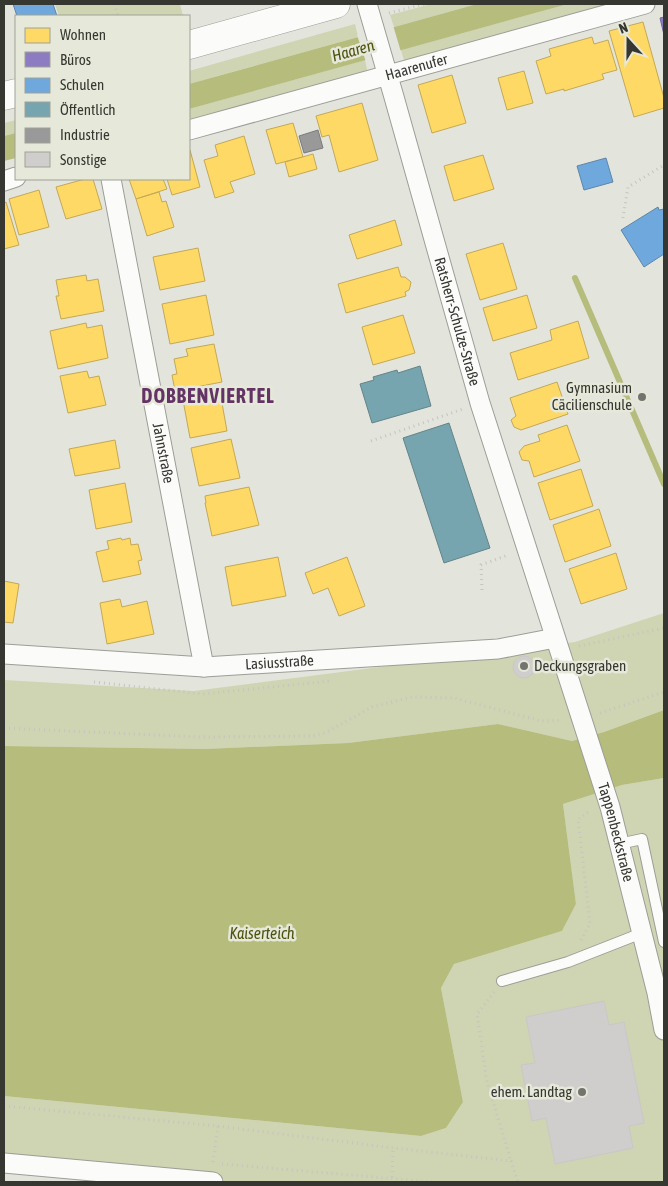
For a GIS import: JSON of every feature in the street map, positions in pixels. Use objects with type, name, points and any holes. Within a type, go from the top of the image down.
[{"type":"main road","points":[[190,45],[336,4]]},
{"type":"street","name":"Haarenufer","points":[[190,130],[386,66],[645,4]]},
{"type":"street","name":"Ratsherr-Schulze-Straße","points":[[375,16],[386,66],[480,403],[557,644]]},
{"type":"street","name":"Jahnstraße","points":[[111,180],[204,667]]},
{"type":"street","name":"Lasiusstraße","points":[[4,654],[204,667],[557,644]]},
{"type":"street","name":"Tappenbeckstraße","points":[[557,644],[608,800],[642,933],[661,993],[664,1030]]},
{"type":"street","points":[[4,1163],[212,1182]]},
{"type":"lane","points":[[619,844],[642,839],[664,942]]},
{"type":"lane","points":[[502,981],[568,962],[642,933]]},
{"type":"path","points":[[375,16],[424,4]]},
{"type":"path","points":[[623,218],[628,188],[664,165]]},
{"type":"path","points":[[372,440],[480,403]]},
{"type":"path","points":[[482,590],[481,565],[526,548]]},
{"type":"path","points":[[557,644],[664,628]]},
{"type":"path","points":[[4,728],[200,737],[312,736],[327,732],[372,707],[412,697],[454,698],[541,721],[581,718],[664,692]]},
{"type":"path","points":[[568,962],[590,924],[578,819],[608,800]]},
{"type":"path","points":[[502,981],[477,1014],[487,1082],[518,1182]]},
{"type":"path","points":[[4,1106],[218,1126],[511,1161]]},
{"type":"path","points":[[212,1182],[218,1126]]},
{"type":"path","points":[[392,1182],[393,1148]]},
{"type":"shaded area","points":[[55,4],[180,4],[183,15],[59,15]]},
{"type":"shaded area","points":[[431,4],[477,4],[394,27],[390,15]]},
{"type":"shaded area","points":[[568,4],[621,4],[405,64],[401,50]]},
{"type":"shaded area","points":[[355,24],[358,37],[190,84],[190,71]]},
{"type":"shaded area","points":[[365,60],[368,74],[190,123],[190,109]]},
{"type":"shaded area","points":[[15,120],[15,133],[4,136],[4,123]]},
{"type":"shaded area","points":[[664,613],[664,710],[604,732],[572,741],[498,724],[348,743],[205,749],[4,746],[4,680],[194,691],[575,642]]},
{"type":"shaded area","points":[[664,778],[664,982],[656,984],[664,1030],[664,1182],[213,1182],[4,1163],[4,1096],[421,1136],[446,1128],[463,1102],[441,988],[454,964],[562,931],[576,904],[563,804],[622,785]]},
{"type":"water","name":"Haaren","points":[[477,4],[568,4],[190,109],[190,84]]},
{"type":"water","points":[[15,133],[15,158],[4,161],[4,136]]},
{"type":"water","name":"Kaiserteich","points":[[664,710],[664,778],[622,785],[563,804],[576,904],[562,931],[454,964],[441,988],[463,1102],[446,1128],[421,1136],[4,1096],[4,746],[205,749],[348,743],[498,724],[572,741],[604,732]]},
{"type":"pier","points":[[393,25],[401,52],[366,62],[357,35]]},
{"type":"building: Wohnen","points":[[643,22],[664,98],[664,108],[634,117],[609,31]]},
{"type":"building: Wohnen","points":[[592,37],[594,44],[608,40],[617,70],[602,74],[604,79],[564,91],[564,89],[546,94],[536,61],[551,56],[549,49]]},
{"type":"building: Wohnen","points":[[524,71],[533,103],[507,110],[498,78]]},
{"type":"building: Wohnen","points":[[452,75],[466,123],[432,133],[418,85]]},
{"type":"building: Wohnen","points":[[362,103],[378,160],[339,172],[329,135],[322,137],[316,116]]},
{"type":"building: Wohnen","points":[[293,123],[303,157],[276,164],[266,130]]},
{"type":"building: Wohnen","points":[[244,136],[255,174],[230,182],[234,192],[215,198],[204,160],[218,156],[215,145]]},
{"type":"building: Wohnen","points":[[190,150],[200,187],[172,195],[167,180],[190,180]]},
{"type":"building: Wohnen","points":[[313,154],[317,169],[289,177],[285,162]]},
{"type":"building: Wohnen","points":[[483,155],[494,189],[454,201],[444,166]]},
{"type":"building: Wohnen","points":[[81,180],[93,180],[102,209],[66,219],[56,187]]},
{"type":"building: Wohnen","points":[[129,180],[163,180],[167,189],[136,199]]},
{"type":"building: Wohnen","points":[[39,190],[49,227],[19,235],[9,199]]},
{"type":"building: Wohnen","points":[[159,192],[162,202],[166,201],[174,227],[147,236],[136,199]]},
{"type":"building: Wohnen","points":[[6,202],[19,245],[4,249],[4,203]]},
{"type":"building: Wohnen","points":[[395,220],[402,245],[357,259],[349,235]]},
{"type":"building: Wohnen","points":[[503,243],[517,289],[480,300],[466,254]]},
{"type":"building: Wohnen","points":[[198,248],[205,281],[160,290],[153,257]]},
{"type":"building: Wohnen","points":[[398,267],[401,277],[405,277],[411,282],[409,290],[405,292],[406,296],[346,313],[338,284]]},
{"type":"building: Wohnen","points":[[86,275],[87,281],[98,279],[104,311],[61,319],[56,296],[59,296],[56,280]]},
{"type":"building: Wohnen","points":[[206,295],[214,335],[170,344],[162,304]]},
{"type":"building: Wohnen","points":[[527,295],[537,328],[493,341],[483,308]]},
{"type":"building: Wohnen","points":[[403,315],[415,353],[373,365],[362,327]]},
{"type":"building: Wohnen","points":[[578,321],[589,358],[518,380],[510,353],[552,340],[550,330]]},
{"type":"building: Wohnen","points":[[86,323],[87,328],[102,325],[108,358],[58,369],[50,331]]},
{"type":"building: Wohnen","points":[[214,344],[222,382],[175,391],[172,375],[177,374],[174,359],[188,356],[186,349]]},
{"type":"building: Wohnen","points":[[87,371],[89,378],[99,376],[106,405],[68,413],[60,376]]},
{"type":"building: Wohnen","points":[[557,382],[568,414],[521,430],[514,427],[511,420],[516,416],[510,398]]},
{"type":"building: Wohnen","points":[[220,392],[227,431],[190,438],[183,400]]},
{"type":"building: Wohnen","points":[[567,425],[580,461],[534,477],[529,461],[522,460],[519,452],[524,446],[540,441],[538,435]]},
{"type":"building: Wohnen","points":[[231,439],[240,478],[199,486],[191,448]]},
{"type":"building: Wohnen","points":[[115,440],[120,468],[75,476],[69,449]]},
{"type":"building: Wohnen","points":[[581,469],[593,506],[550,520],[538,483]]},
{"type":"building: Wohnen","points":[[125,483],[132,522],[96,529],[89,490]]},
{"type":"building: Wohnen","points":[[249,487],[259,525],[212,536],[205,496]]},
{"type":"building: Wohnen","points":[[599,509],[611,546],[565,562],[553,525]]},
{"type":"building: Wohnen","points":[[121,538],[122,540],[130,538],[131,545],[138,544],[142,560],[138,561],[141,574],[103,582],[96,552],[109,549],[107,541]]},
{"type":"building: Wohnen","points":[[616,553],[627,589],[581,604],[569,569]]},
{"type":"building: Wohnen","points":[[278,557],[286,596],[232,606],[225,567]]},
{"type":"building: Wohnen","points":[[347,557],[365,606],[339,616],[328,588],[313,594],[305,573]]},
{"type":"building: Wohnen","points":[[4,581],[19,584],[13,623],[4,622]]},
{"type":"building: Wohnen","points":[[120,599],[122,607],[147,601],[154,634],[107,644],[100,603]]},
{"type":"building: Büros","points":[[664,17],[664,35],[660,18]]},
{"type":"building: Schulen","points":[[13,4],[53,4],[57,15],[17,15]]},
{"type":"building: Schulen","points":[[606,158],[613,182],[584,190],[577,166]]},
{"type":"building: Schulen","points":[[658,207],[659,210],[664,209],[664,254],[644,267],[621,230]]},
{"type":"building: Öffentlich","points":[[420,366],[431,406],[372,423],[360,384],[374,380],[373,377],[397,370],[398,373]]},
{"type":"building: Öffentlich","points":[[449,423],[490,548],[444,563],[403,438]]},
{"type":"building: Industrie","points":[[318,130],[323,148],[304,153],[299,136]]},
{"type":"building: Sonstige","name":"Deckungsgraben","points":[[524,656],[534,663],[535,667],[528,677],[524,678],[514,671],[513,667],[520,657]]},
{"type":"building: Sonstige","name":"ehem. Landtag","points":[[604,1001],[609,1025],[624,1022],[644,1123],[629,1126],[633,1148],[555,1164],[546,1118],[532,1121],[521,1065],[535,1063],[526,1017]]},
{"type":"waterway","points":[[575,278],[664,484]]},
{"type":"place","name":"Gymnasium Cäcilienschule","points":[[642,397]]},
{"type":"place","name":"Deckungsgraben","points":[[524,666]]},
{"type":"place","name":"ehem. Landtag","points":[[582,1092]]},
{"type":"district","name":"DOBBENVIERTEL","points":[[208,396]]}]
